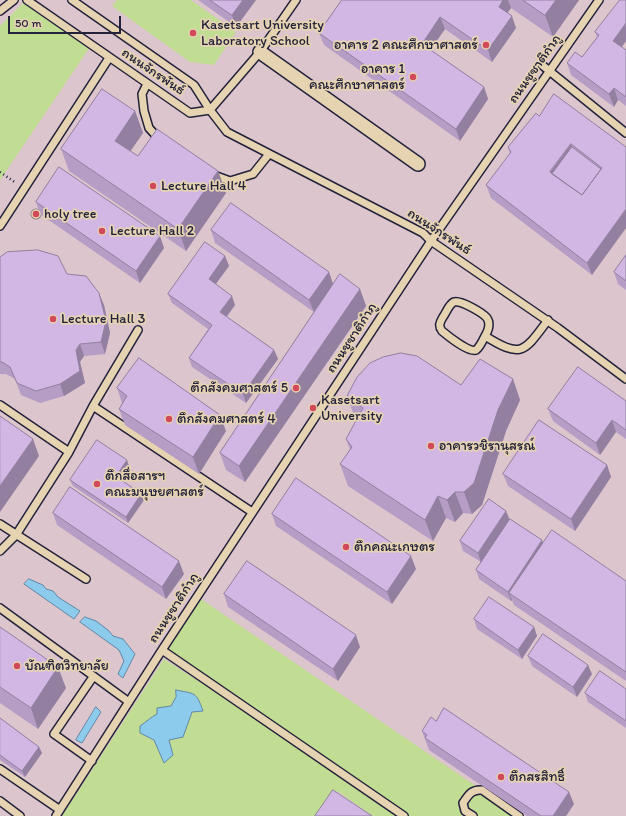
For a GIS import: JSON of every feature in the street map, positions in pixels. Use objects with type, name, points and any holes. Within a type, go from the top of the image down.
[{"type":"street","points":[[260,52],[418,164]]},
{"type":"lane","points":[[0,11],[14,0]]},
{"type":"lane","name":"ถนนจักรพันธ์","points":[[27,0],[190,113],[210,110]]},
{"type":"lane","name":"ถนนจักรพันธ์","points":[[72,0],[194,85],[210,110],[227,132],[423,233],[432,241],[548,320],[626,378]]},
{"type":"lane","points":[[210,110],[260,52],[296,0]]},
{"type":"lane","name":"ถนนชูชาติกำภู","points":[[58,813],[252,512],[432,241],[549,70],[599,0]]},
{"type":"lane","points":[[0,226],[109,58]]},
{"type":"lane","points":[[542,65],[626,133]]},
{"type":"lane","points":[[147,84],[142,94],[144,111],[149,128],[165,147]]},
{"type":"lane","points":[[207,172],[230,181],[253,174],[269,154]]},
{"type":"lane","points":[[454,302],[464,303],[487,318],[489,323],[489,331],[486,336],[477,348],[472,350],[465,348],[439,328],[440,322],[451,304],[454,302]]},
{"type":"lane","points":[[486,336],[501,346],[516,351],[525,348],[548,320]]},
{"type":"lane","points":[[0,551],[16,535],[69,452],[93,406],[138,330]]},
{"type":"lane","points":[[0,406],[69,452]]},
{"type":"lane","points":[[93,406],[252,512]]},
{"type":"lane","points":[[0,524],[86,578]]},
{"type":"lane","points":[[0,608],[129,702]]},
{"type":"lane","points":[[162,650],[404,816]]},
{"type":"lane","points":[[92,761],[54,734],[93,677]]},
{"type":"lane","points":[[0,769],[58,813]]},
{"type":"lane","points":[[473,816],[465,811],[463,804],[471,792],[475,790],[482,790],[519,816]]},
{"type":"lane","points":[[0,802],[20,816]]},
{"type":"path","points":[[0,172],[24,189]]},
{"type":"shaded area","name":"Kasetsart University","points":[[0,0],[626,0],[626,816],[0,816]]},
{"type":"green space","name":"Kasetsart University Laboratory School","points":[[117,0],[191,0],[236,32],[214,65],[190,62],[112,6]]},
{"type":"green space","points":[[24,2],[90,47],[0,180],[0,26]]},
{"type":"green space","points":[[198,597],[520,816],[373,816],[337,791],[320,816],[62,816],[164,659],[324,762],[162,650]]},
{"type":"water","points":[[29,579],[43,585],[46,589],[53,591],[58,597],[80,611],[74,619],[24,584]]},
{"type":"water","points":[[85,617],[96,621],[113,636],[123,639],[135,654],[123,678],[118,674],[124,661],[119,650],[80,622]]},
{"type":"water","points":[[176,690],[194,694],[203,711],[192,712],[183,737],[169,740],[173,755],[164,763],[154,740],[140,733],[140,726],[157,714],[157,708],[171,706],[176,697]]},
{"type":"water","points":[[96,707],[101,712],[82,743],[76,740]]},
{"type":"building","points":[[210,0],[243,0],[232,15]]},
{"type":"building","name":"อาคาร 1 คณะศึกษาศาสตร์","points":[[342,0],[503,0],[499,7],[512,16],[488,50],[440,17],[422,44],[484,87],[456,129],[319,33]]},
{"type":"building","points":[[523,0],[556,0],[545,15]]},
{"type":"building","points":[[620,0],[626,0],[626,23],[613,41],[626,50],[626,97],[614,88],[609,94],[567,63],[575,52],[582,57],[599,35],[595,32]]},
{"type":"building","name":"Lecture Hall 4","points":[[102,89],[135,111],[115,141],[138,156],[157,129],[218,171],[178,229],[61,149]]},
{"type":"building","points":[[554,94],[626,147],[626,209],[587,263],[486,185],[511,152],[508,147],[536,113],[539,116]],"holes":[[[571,144],[602,168],[582,195],[550,172]]]},
{"type":"building","points":[[572,147],[601,169],[582,195],[552,174]]},
{"type":"building","name":"Lecture Hall 2","points":[[59,167],[160,236],[136,271],[36,202]]},
{"type":"building","points":[[231,203],[329,272],[309,300],[211,230]]},
{"type":"building","points":[[205,242],[225,256],[209,279],[232,296],[220,312],[274,350],[243,394],[189,358],[212,325],[168,294]]},
{"type":"building","name":"Lecture Hall 3","points":[[38,250],[58,256],[67,274],[86,276],[99,293],[106,321],[101,342],[80,344],[76,350],[80,371],[60,384],[36,391],[17,383],[10,367],[0,362],[0,257],[7,252]]},
{"type":"building","points":[[626,255],[626,281],[614,272]]},
{"type":"building","points":[[340,274],[360,289],[239,466],[220,453]]},
{"type":"building","name":"อาคารวชิรานุสรณ์","points":[[401,353],[417,356],[461,385],[480,359],[513,379],[498,410],[474,483],[464,492],[455,492],[447,500],[438,496],[425,520],[340,464],[352,447],[346,439],[363,408],[347,396],[357,377],[370,363],[383,357]]},
{"type":"building","name":"ตึกสังคมศาสตร์ 4","points":[[139,358],[220,415],[193,457],[119,409],[127,396],[117,388]]},
{"type":"building","points":[[578,367],[626,401],[626,430],[612,420],[596,443],[548,409]]},
{"type":"building","points":[[0,416],[33,439],[0,486]]},
{"type":"building","points":[[539,420],[607,465],[571,519],[503,474]]},
{"type":"building","name":"ตึกสื่อสารฯ คณะมนุษยศาสตร์","points":[[97,440],[127,460],[116,476],[141,494],[126,517],[70,480]]},
{"type":"building","name":"ตึกคณะเกษตร","points":[[296,478],[411,556],[387,592],[272,514]]},
{"type":"building","points":[[70,487],[179,561],[162,587],[53,513]]},
{"type":"building","points":[[489,499],[506,511],[478,553],[460,541]]},
{"type":"building","points":[[510,519],[542,540],[508,592],[476,570]]},
{"type":"building","points":[[552,530],[626,581],[626,672],[509,593]]},
{"type":"building","points":[[247,561],[356,635],[333,669],[224,594]]},
{"type":"building","points":[[489,597],[534,627],[518,650],[474,619]]},
{"type":"building","points":[[0,627],[58,667],[31,708],[0,687]]},
{"type":"building","points":[[543,634],[588,665],[573,687],[528,656]]},
{"type":"building","points":[[600,671],[626,689],[626,721],[585,693]]},
{"type":"building","name":"ตึกสรสิทธิ์","points":[[444,708],[569,792],[553,816],[541,816],[425,738],[427,735],[422,731],[431,717],[436,721]]},
{"type":"building","points":[[0,718],[39,747],[22,771],[0,755]]},
{"type":"building","points":[[333,790],[372,816],[315,816]]},
{"type":"place","name":"Kasetsart University Laboratory School","points":[[193,33]]},
{"type":"place","name":"อาคาร 2 คณะศึกษาศาสตร์","points":[[486,45]]},
{"type":"place","name":"อาคาร 1 คณะศึกษาศาสตร์","points":[[413,77]]},
{"type":"place","name":"Lecture Hall 4","points":[[153,186]]},
{"type":"place","name":"holy tree","points":[[36,214]]},
{"type":"place","name":"Lecture Hall 2","points":[[102,231]]},
{"type":"place","name":"Lecture Hall 3","points":[[53,319]]},
{"type":"place","name":"ตึกสังคมศาสตร์ 5","points":[[296,388]]},
{"type":"place","name":"Kasetsart University","points":[[313,408]]},
{"type":"place","name":"ตึกสังคมศาสตร์ 4","points":[[169,419]]},
{"type":"place","name":"อาคารวชิรานุสรณ์","points":[[431,446]]},
{"type":"place","name":"ตึกสื่อสารฯ คณะมนุษยศาสตร์","points":[[97,484]]},
{"type":"place","name":"ตึกคณะเกษตร","points":[[346,547]]},
{"type":"place","name":"บัณฑิตวิทยาลัย","points":[[17,666]]},
{"type":"place","name":"ตึกสรสิทธิ์","points":[[501,777]]}]
